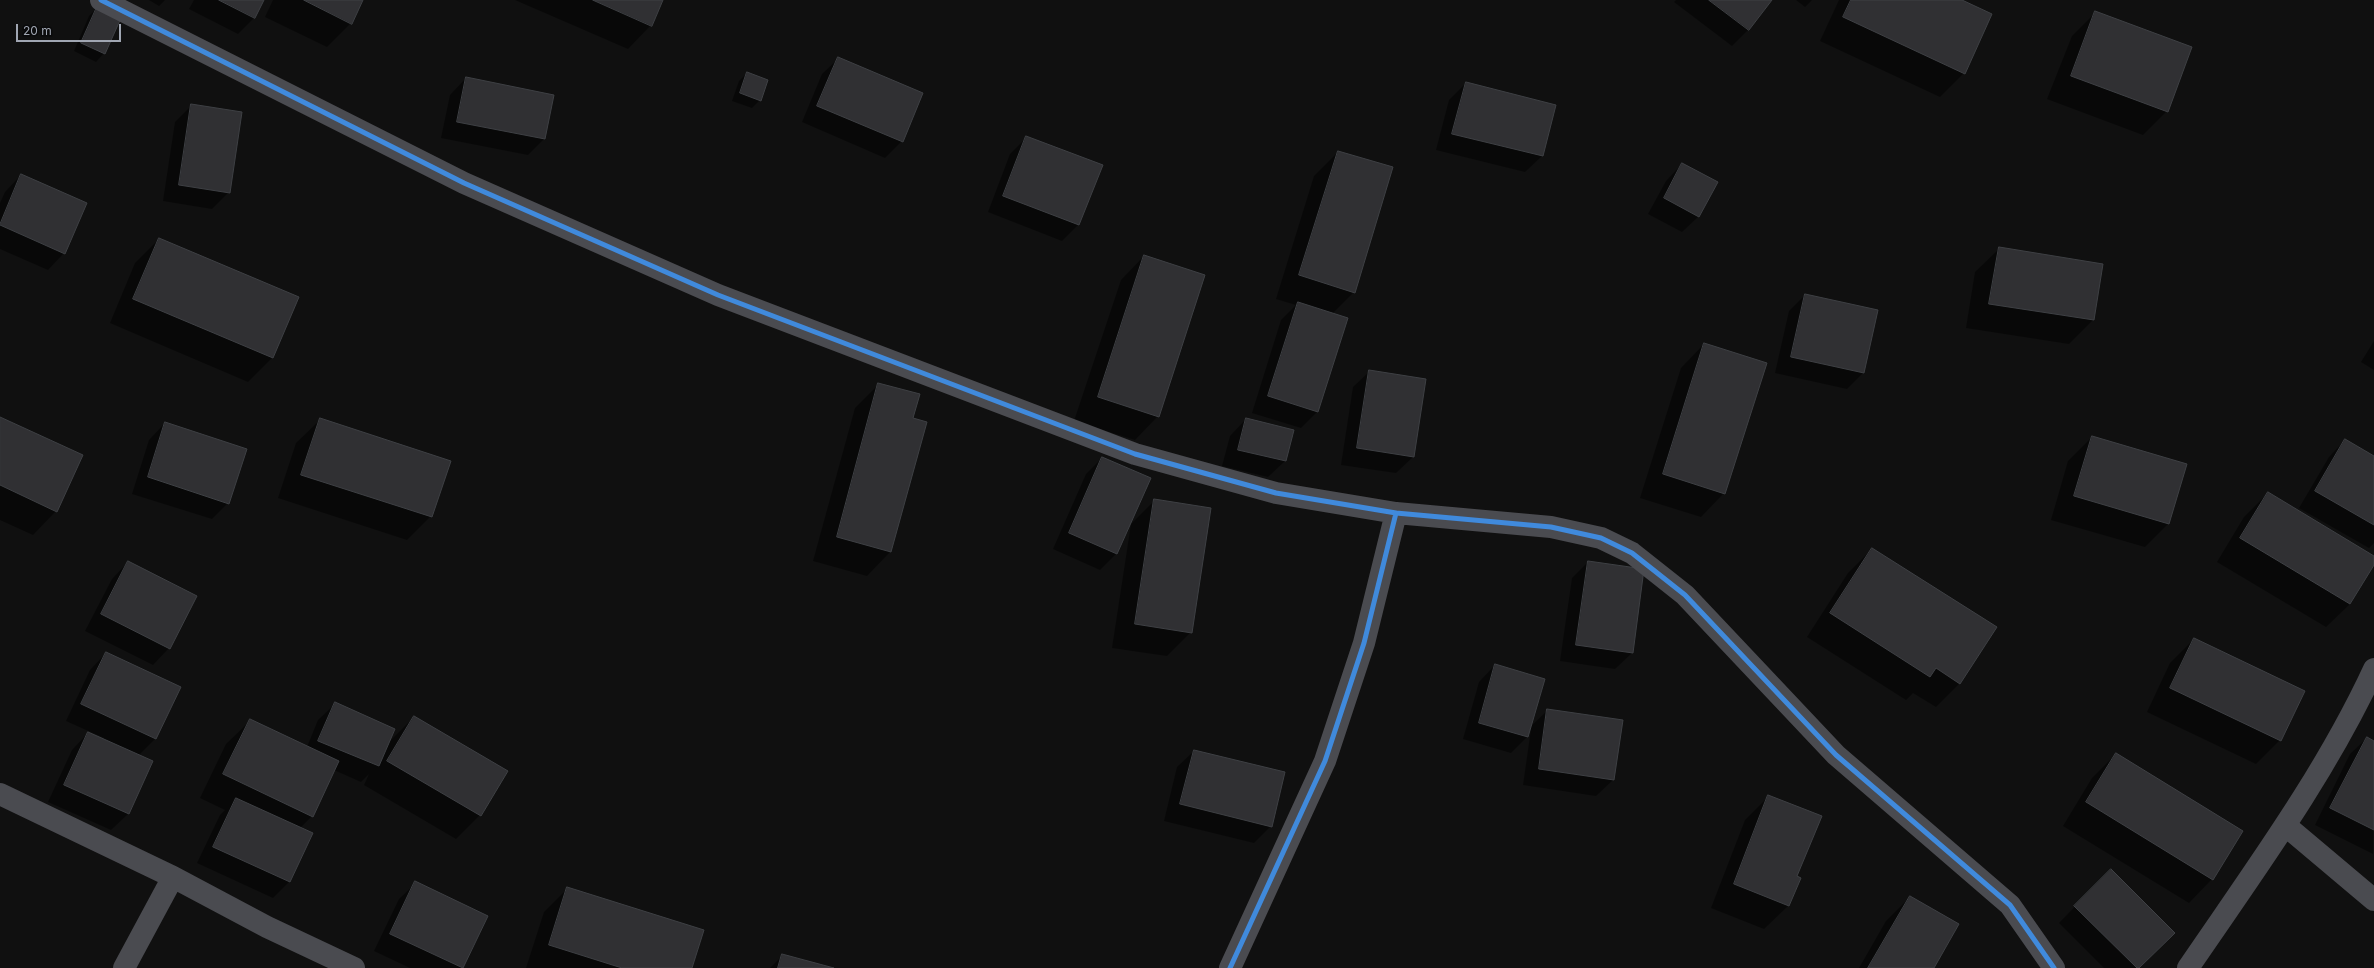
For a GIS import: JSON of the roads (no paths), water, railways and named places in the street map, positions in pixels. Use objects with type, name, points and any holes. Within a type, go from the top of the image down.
[{"type":"street","points":[[100,0],[464,183],[718,295],[1135,454],[1276,493],[1396,513],[1551,527],[1601,538],[1632,553],[1685,595],[1836,755],[2010,905],[2054,968]]},
{"type":"street","points":[[1230,968],[1325,761],[1364,643],[1396,513]]},
{"type":"street","points":[[2188,968],[2285,825],[2356,708],[2374,669]]},
{"type":"street","points":[[0,794],[173,877],[267,927],[354,968]]},
{"type":"street","points":[[2285,825],[2374,900]]},
{"type":"street","points":[[124,968],[173,877]]}]
